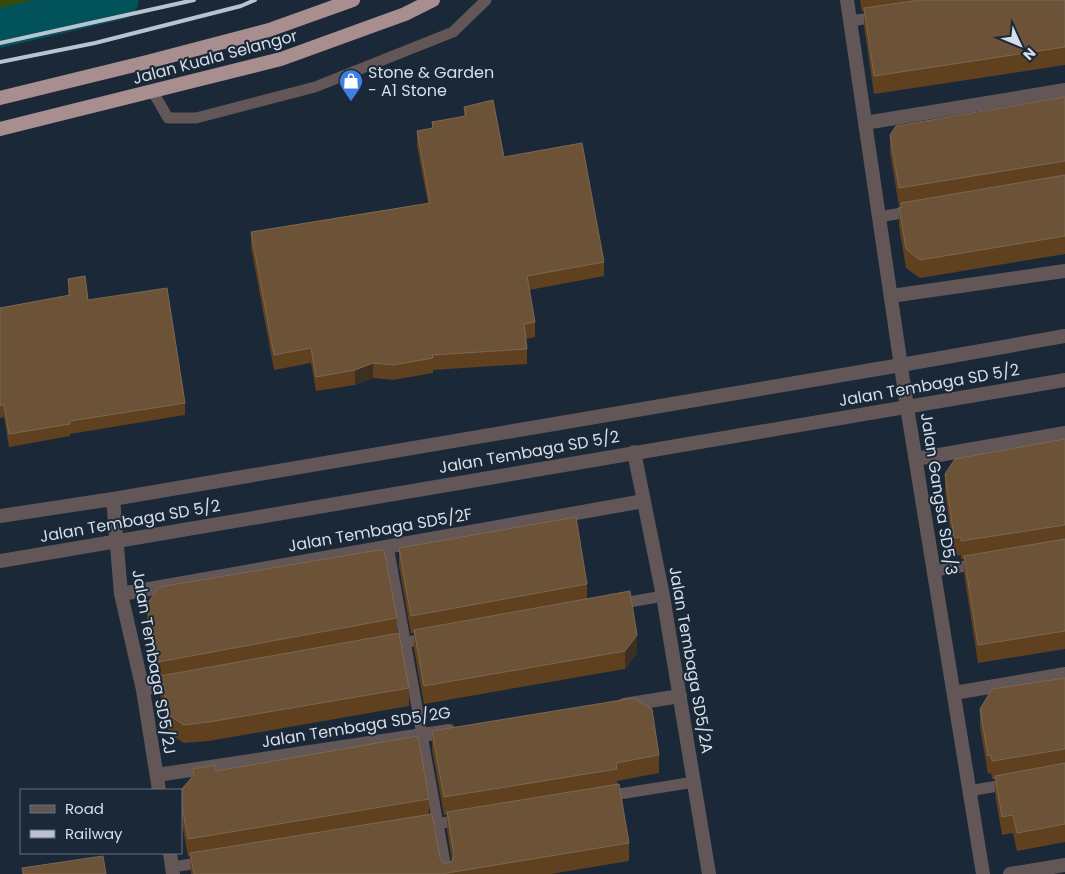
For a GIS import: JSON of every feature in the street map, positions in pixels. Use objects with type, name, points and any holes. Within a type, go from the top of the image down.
[{"type":"highway","name":"Jalan Kuala Selangor","points":[[0,98],[269,30],[353,0]]},
{"type":"highway","name":"Jalan Kuala Selangor","points":[[3,130],[281,59],[405,14],[433,0]]},
{"type":"street","name":"Jalan Gangsa SD5/3","points":[[847,0],[916,459],[983,874]]},
{"type":"street","points":[[865,123],[1065,90]]},
{"type":"street","points":[[891,296],[1065,271]]},
{"type":"street","name":"Jalan Tembaga SD 5/2","points":[[0,516],[113,499],[1065,336]]},
{"type":"street","name":"Jalan Tembaga SD 5/2","points":[[0,561],[1065,380]]},
{"type":"street","points":[[916,459],[1065,433]]},
{"type":"street","name":"Jalan Tembaga SD5/2A","points":[[634,452],[664,596],[709,874]]},
{"type":"street","name":"Jalan Tembaga SD5/2J","points":[[113,499],[118,540],[121,594],[142,690],[159,789]]},
{"type":"street","name":"Jalan Tembaga SD5/2F","points":[[121,594],[644,501]]},
{"type":"street","points":[[954,693],[1065,674]]},
{"type":"street","points":[[613,706],[680,696]]},
{"type":"street","name":"Jalan Tembaga SD5/2G","points":[[157,775],[461,729]]},
{"type":"street","points":[[170,854],[173,871]]},
{"type":"street","points":[[1010,874],[1065,865]]},
{"type":"lane","points":[[153,92],[168,118],[196,118],[315,87],[453,32],[486,0]]},
{"type":"lane","points":[[850,21],[888,15]]},
{"type":"lane","points":[[879,217],[928,209]]},
{"type":"lane","points":[[388,546],[447,874]]},
{"type":"lane","points":[[934,572],[990,562]]},
{"type":"lane","points":[[606,606],[664,596]]},
{"type":"lane","points":[[377,648],[435,637]]},
{"type":"lane","points":[[142,690],[182,682]]},
{"type":"lane","points":[[596,798],[694,782]]},
{"type":"lane","points":[[969,791],[1017,783]]},
{"type":"lane","points":[[411,828],[469,819]]},
{"type":"lane","points":[[173,871],[220,859]]},
{"type":"green space","points":[[0,0],[57,0],[0,13]]},
{"type":"building","points":[[920,0],[1065,0],[1065,47],[874,76],[864,8]]},
{"type":"building","points":[[1065,97],[1065,161],[899,188],[890,135],[896,126]]},
{"type":"building","points":[[493,100],[504,157],[582,143],[604,262],[527,276],[535,322],[524,324],[527,349],[432,355],[433,358],[393,365],[373,363],[355,370],[316,377],[311,348],[274,355],[251,232],[430,203],[417,131],[433,128],[432,122],[466,116],[464,107]]},
{"type":"building","points":[[1065,175],[1065,236],[920,260],[906,249],[899,207],[902,207],[901,203]]},
{"type":"building","points":[[85,276],[88,300],[167,288],[185,403],[70,421],[70,424],[9,434],[4,405],[0,405],[0,308],[70,295],[68,279]]},
{"type":"building","points":[[1065,439],[1065,525],[961,541],[961,537],[954,538],[945,474],[955,459]]},
{"type":"building","points":[[576,517],[587,584],[411,616],[399,548]]},
{"type":"building","points":[[1065,539],[1065,631],[978,645],[964,556]]},
{"type":"building","points":[[384,550],[397,618],[158,662],[147,604],[159,587]]},
{"type":"building","points":[[630,591],[637,635],[625,651],[424,686],[414,630]]},
{"type":"building","points":[[399,633],[409,688],[184,725],[169,715],[160,676]]},
{"type":"building","points":[[1065,678],[1065,749],[992,761],[991,755],[988,756],[980,709],[992,689]]},
{"type":"building","points":[[634,698],[652,709],[659,755],[616,763],[617,769],[444,797],[432,731]]},
{"type":"building","points":[[418,736],[429,799],[188,839],[182,806],[182,789],[194,775],[193,769],[215,765],[216,771]]},
{"type":"building","points":[[1065,763],[1065,824],[1017,833],[1013,815],[1002,817],[995,776]]},
{"type":"building","points":[[619,784],[629,843],[441,874],[194,874],[190,853],[432,814],[440,858],[444,863],[448,863],[452,861],[454,855],[447,812]]},
{"type":"building","points":[[103,856],[106,874],[23,874],[22,868]]},
{"type":"waterway","points":[[0,28],[119,0]]},
{"type":"railway","points":[[0,43],[194,0]]},
{"type":"railway","points":[[0,62],[95,43],[241,6],[255,0]]},
{"type":"place","name":"Stone & Garden - A1 Stone","points":[[351,102]]}]
